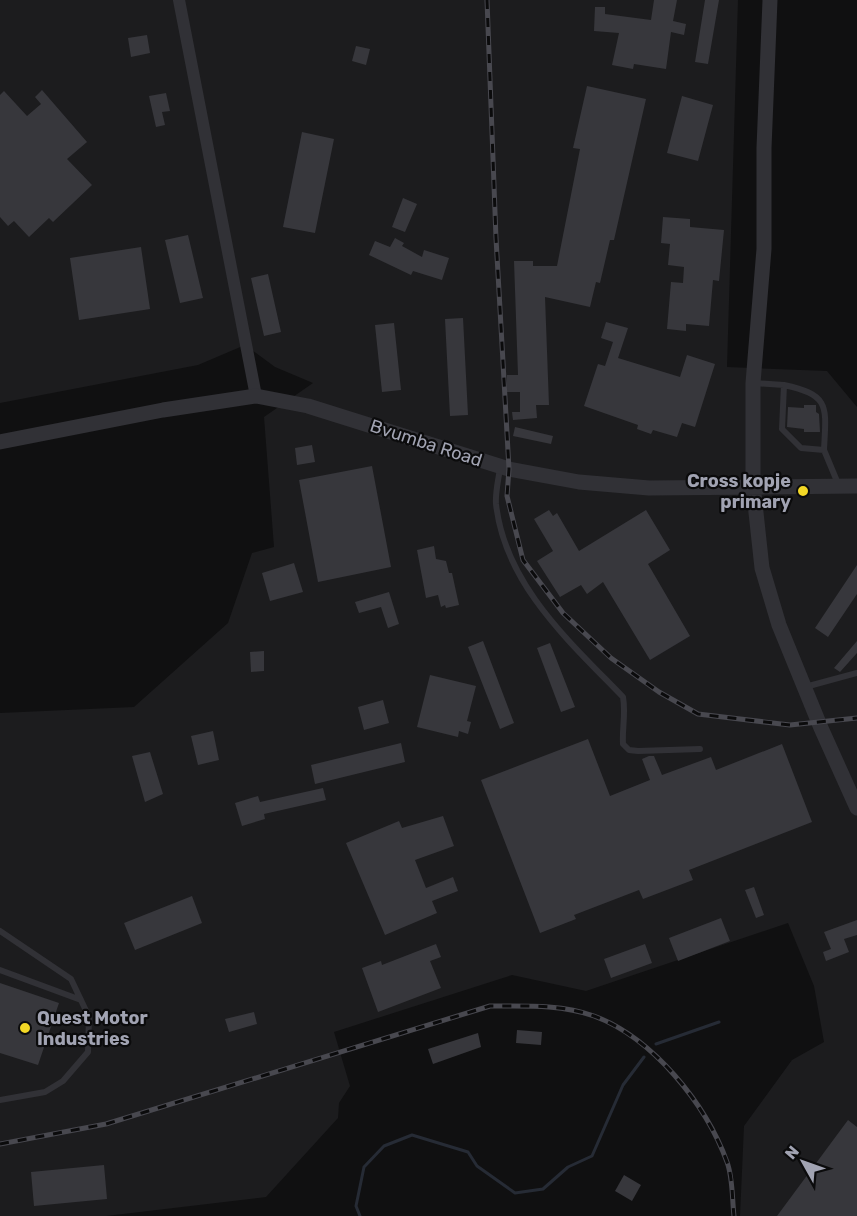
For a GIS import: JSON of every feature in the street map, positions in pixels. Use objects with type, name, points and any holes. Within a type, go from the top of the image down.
[{"type":"street","points":[[179,0],[256,396]]},
{"type":"street","points":[[770,0],[764,147],[764,249],[753,383],[753,485],[762,568],[768,595],[804,687],[857,808]]},
{"type":"street","name":"Bvumba Road","points":[[0,442],[256,396],[308,406],[500,466],[579,482],[621,487],[857,486]]},
{"type":"lane","points":[[753,383],[784,385],[806,390],[820,400],[826,411],[824,450],[839,486]]},
{"type":"lane","points":[[784,385],[782,429],[801,448],[824,450]]},
{"type":"lane","points":[[500,466],[496,501],[500,523],[515,566],[533,600],[623,698],[626,709],[622,724],[623,744],[629,750],[639,751],[700,749]]},
{"type":"lane","points":[[804,687],[857,673]]},
{"type":"lane","points":[[0,931],[71,979],[89,1017],[88,1052],[63,1081],[45,1092],[0,1100]]},
{"type":"lane","points":[[0,970],[81,1000]]},
{"type":"shaded area","points":[[0,0],[738,0],[727,367],[827,371],[857,407],[857,1216],[740,1216],[744,1126],[792,1060],[824,1042],[814,986],[788,923],[586,991],[512,975],[334,1032],[350,1086],[339,1103],[338,1118],[266,1197],[106,1216],[0,1216],[0,713],[134,707],[228,623],[252,553],[274,547],[264,417],[313,383],[275,367],[245,345],[198,365],[0,403]]},
{"type":"building","points":[[654,0],[677,0],[673,21],[686,24],[684,35],[671,32],[666,69],[634,64],[633,69],[612,65],[619,33],[594,31],[595,7],[605,7],[605,14],[651,20]]},
{"type":"building","points":[[705,0],[719,0],[708,64],[695,62]]},
{"type":"building","points":[[147,35],[150,53],[131,57],[128,38]]},
{"type":"building","points":[[356,46],[370,49],[366,65],[352,61]]},
{"type":"building","points":[[587,86],[646,99],[614,240],[610,240],[600,283],[596,282],[590,307],[545,297],[549,405],[536,405],[537,418],[513,420],[512,412],[520,412],[520,392],[507,392],[507,375],[518,375],[514,261],[533,261],[533,266],[557,266],[580,149],[573,148]]},
{"type":"building","points":[[42,90],[87,142],[67,159],[92,185],[53,222],[49,218],[29,237],[14,221],[8,226],[0,217],[0,95],[4,91],[27,116],[41,104],[35,97]]},
{"type":"building","points":[[166,93],[170,111],[162,112],[165,125],[156,127],[149,96]]},
{"type":"building","points":[[682,96],[713,105],[698,161],[667,153]]},
{"type":"building","points":[[302,132],[334,139],[315,233],[283,227]]},
{"type":"building","points":[[403,198],[417,204],[405,232],[392,227]]},
{"type":"building","points":[[663,217],[690,219],[690,227],[724,230],[719,281],[713,280],[709,326],[686,324],[686,331],[667,329],[671,282],[683,283],[684,267],[668,265],[670,244],[661,243]]},
{"type":"building","points":[[188,235],[203,298],[180,303],[165,240]]},
{"type":"building","points":[[395,238],[404,243],[402,246],[422,257],[424,250],[449,258],[442,280],[413,271],[411,275],[369,255],[375,241],[390,247]]},
{"type":"building","points":[[141,247],[150,309],[79,320],[70,258]]},
{"type":"building","points":[[268,274],[281,332],[264,336],[251,278]]},
{"type":"building","points":[[463,318],[468,415],[450,416],[445,319]]},
{"type":"building","points":[[606,322],[628,328],[618,358],[680,377],[687,355],[715,364],[695,427],[682,423],[677,437],[653,430],[651,434],[637,429],[638,425],[584,406],[598,364],[605,366],[613,342],[601,338]]},
{"type":"building","points":[[394,323],[401,390],[382,392],[375,325]]},
{"type":"building","points":[[804,405],[816,405],[820,432],[804,432],[804,429],[787,427],[788,407],[804,408]]},
{"type":"building","points":[[515,427],[553,436],[551,444],[513,436]]},
{"type":"building","points":[[312,445],[315,462],[297,465],[295,448]]},
{"type":"building","points":[[372,466],[391,567],[318,582],[299,480]]},
{"type":"building","points":[[549,510],[553,516],[557,513],[579,551],[646,510],[670,550],[648,564],[690,636],[650,660],[603,582],[587,594],[581,585],[560,597],[537,561],[553,551],[534,519]]},
{"type":"building","points":[[434,546],[436,559],[446,561],[449,573],[452,573],[459,605],[441,607],[438,595],[426,598],[417,550]]},
{"type":"building","points":[[294,563],[303,592],[270,601],[262,573]]},
{"type":"building","points":[[857,565],[857,594],[828,637],[815,628]]},
{"type":"building","points":[[389,592],[399,624],[388,628],[381,607],[359,613],[355,602]]},
{"type":"building","points":[[483,641],[514,723],[500,729],[468,647]]},
{"type":"building","points":[[857,641],[857,653],[840,672],[834,668]]},
{"type":"building","points":[[550,643],[575,707],[561,712],[537,648]]},
{"type":"building","points":[[264,651],[264,671],[251,672],[250,652]]},
{"type":"building","points":[[430,675],[476,686],[467,721],[471,722],[468,734],[459,731],[458,737],[417,727]]},
{"type":"building","points":[[383,700],[389,723],[364,730],[358,707]]},
{"type":"building","points":[[213,731],[219,760],[198,765],[191,736]]},
{"type":"building","points":[[588,739],[610,796],[650,780],[642,759],[649,756],[654,756],[662,775],[711,757],[716,770],[782,744],[812,822],[689,870],[693,880],[643,899],[639,890],[574,915],[576,919],[540,933],[481,780]]},
{"type":"building","points":[[401,743],[405,762],[315,784],[311,765]]},
{"type":"building","points":[[150,752],[163,794],[145,802],[132,756]]},
{"type":"building","points":[[323,788],[326,800],[264,814],[265,819],[242,826],[235,803],[258,796],[260,802]]},
{"type":"building","points":[[443,816],[454,846],[415,860],[426,888],[453,877],[458,891],[432,901],[437,913],[385,935],[346,843],[399,821],[402,828]]},
{"type":"building","points":[[754,887],[764,915],[756,918],[745,890]]},
{"type":"building","points":[[192,896],[202,923],[135,950],[124,923]]},
{"type":"building","points":[[721,918],[730,941],[678,961],[669,938]]},
{"type":"building","points":[[857,920],[857,935],[844,939],[849,952],[826,961],[823,952],[831,949],[824,932]]},
{"type":"building","points":[[436,944],[441,957],[430,961],[441,988],[378,1012],[362,968],[381,961],[382,965]]},
{"type":"building","points":[[645,944],[652,963],[611,978],[604,959]]},
{"type":"building","name":"Quest Motor Industries","points":[[0,983],[59,1003],[38,1065],[0,1053]]},
{"type":"building","points":[[254,1012],[257,1024],[229,1032],[225,1019]]},
{"type":"building","points":[[517,1030],[542,1032],[541,1045],[516,1043]]},
{"type":"building","points":[[478,1033],[481,1047],[433,1064],[428,1049]]},
{"type":"building","points":[[848,1120],[857,1127],[857,1216],[777,1216]]},
{"type":"building","points":[[104,1165],[107,1199],[34,1206],[31,1172]]},
{"type":"building","points":[[624,1175],[641,1185],[632,1201],[615,1191]]},
{"type":"waterway","points":[[656,1044],[719,1022]]},
{"type":"waterway","points":[[360,1216],[356,1206],[364,1167],[384,1146],[412,1135],[468,1152],[477,1166],[515,1193],[543,1189],[568,1167],[592,1156],[623,1085],[644,1057]]},
{"type":"railway","points":[[487,0],[496,238],[509,469],[507,496],[523,560],[563,613],[611,658],[659,692],[698,714],[790,725],[857,718]]},
{"type":"railway","points":[[0,1144],[106,1124],[490,1006],[569,1009],[594,1016],[616,1026],[637,1040],[675,1076],[691,1096],[706,1118],[727,1162],[734,1216]]},
{"type":"place","name":"Cross kopje primary","points":[[803,491]]},
{"type":"place","name":"Quest Motor Industries","points":[[25,1028]]}]
